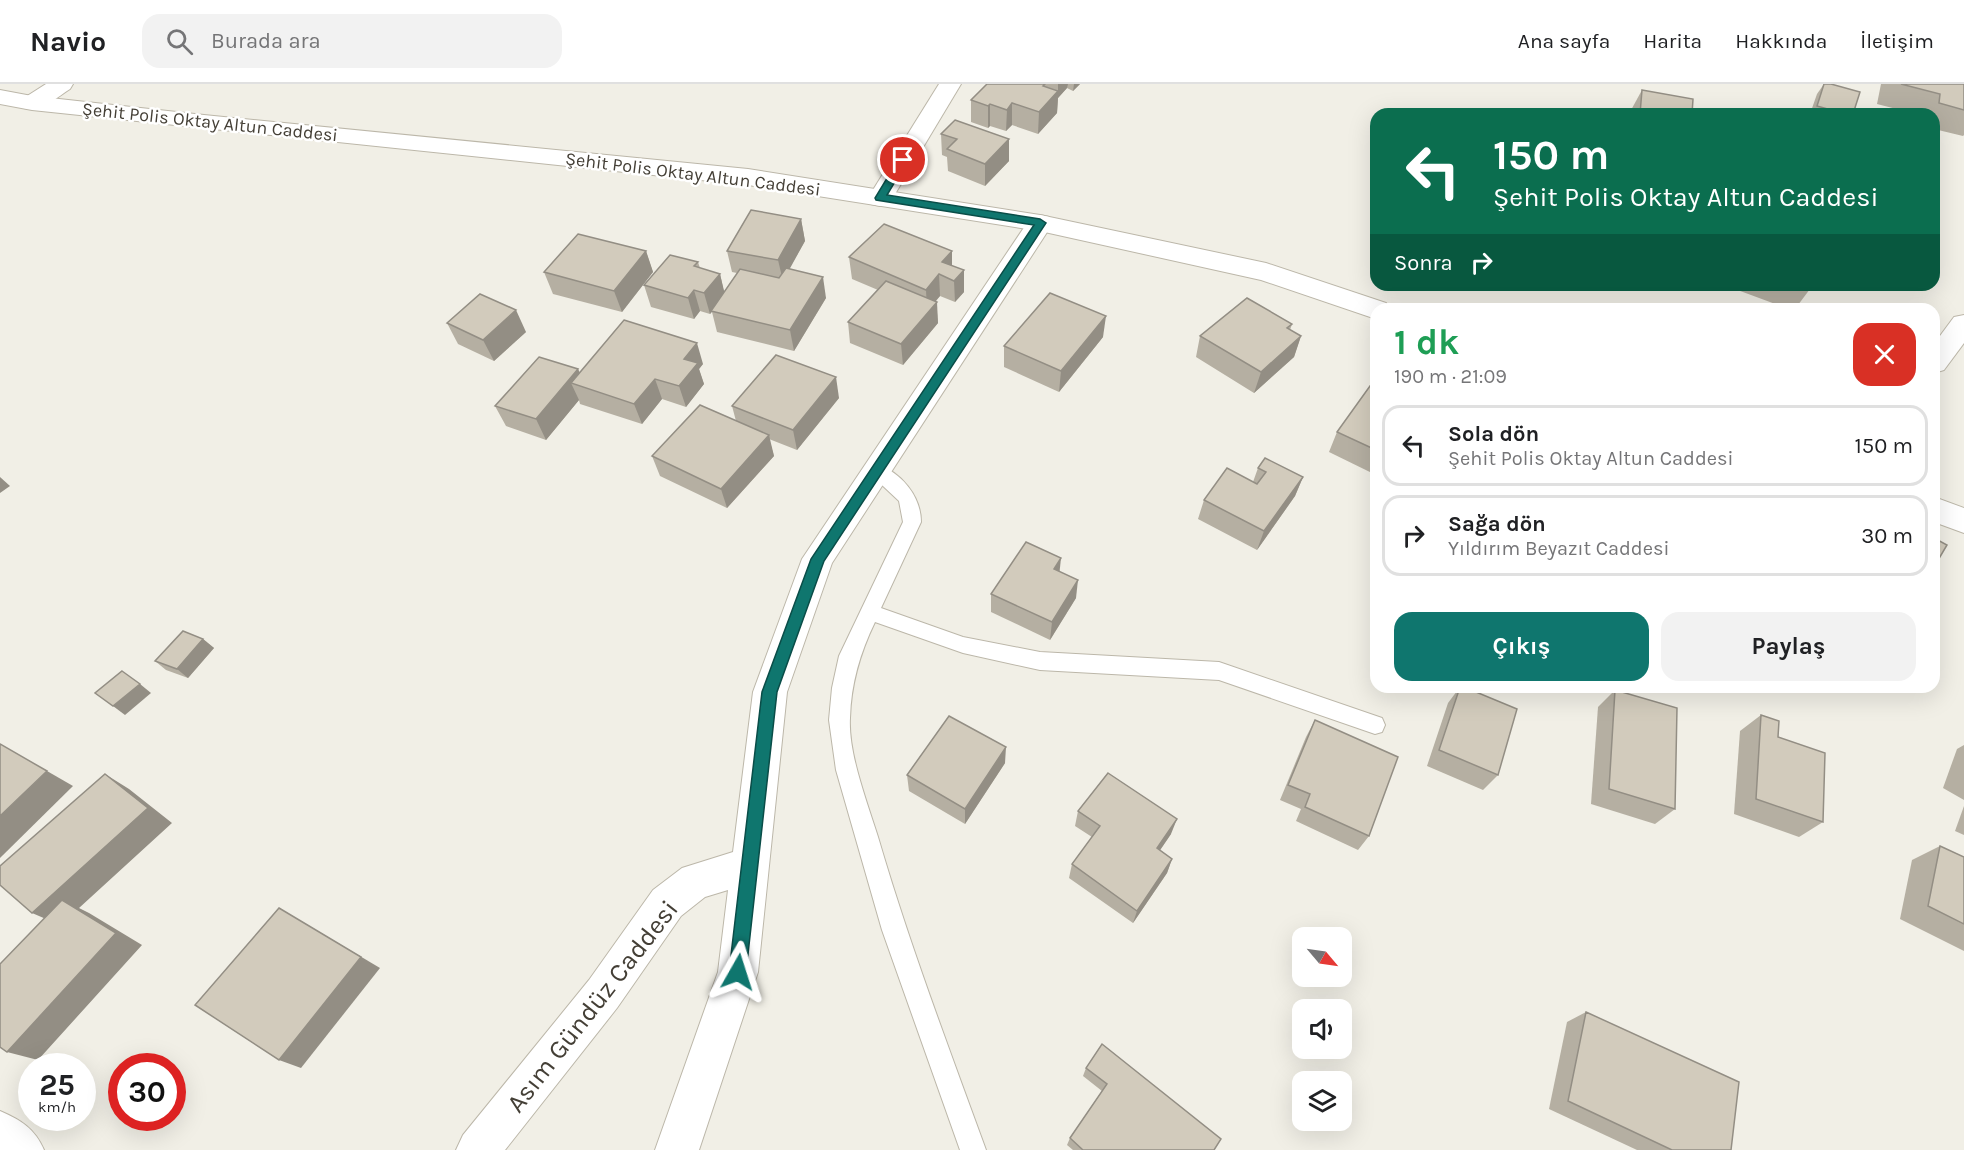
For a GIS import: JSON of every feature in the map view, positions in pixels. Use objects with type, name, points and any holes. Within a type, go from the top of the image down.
[{"type":"street","points":[[32,103],[62,84]]},
{"type":"street","points":[[880,198],[950,84]]},
{"type":"street","name":"Şehit Polis Oktay Altun Caddesi","points":[[0,97],[32,103],[748,177],[1040,223],[1266,272],[1370,308]]},
{"type":"street","points":[[678,1150],[738,972],[770,692],[818,559],[1040,223]]},
{"type":"street","points":[[1940,355],[1964,324]]},
{"type":"street","points":[[1940,512],[1964,521]]},
{"type":"street","name":"Asım Gündüz Caddesi","points":[[478,1150],[603,994],[667,903],[695,881],[750,866]]},
{"type":"street","points":[[0,1133],[22,1150]]},
{"type":"lane","points":[[876,471],[904,492],[913,510],[912,522],[849,656],[842,688],[839,720],[843,753],[894,930],[973,1150]]},
{"type":"lane","points":[[870,612],[963,645],[1040,661],[1219,671],[1375,725]]},
{"type":"building","points":[[987,84],[1045,84],[1043,86],[1058,91],[1039,112],[1012,103],[1007,110],[971,100]]},
{"type":"building","points":[[1824,84],[1860,92],[1855,108],[1817,106]]},
{"type":"building","points":[[1901,84],[1964,84],[1964,110],[1939,103],[1940,94]]},
{"type":"building","points":[[1642,90],[1693,99],[1692,108],[1640,108]]},
{"type":"building","points":[[955,120],[1009,139],[985,164],[947,149],[957,139],[941,134]]},
{"type":"building","points":[[751,210],[801,219],[778,260],[727,251]]},
{"type":"building","points":[[884,224],[952,251],[942,262],[964,270],[954,281],[939,274],[926,290],[849,257]]},
{"type":"building","points":[[578,234],[646,251],[614,291],[544,272]]},
{"type":"building","points":[[670,255],[698,262],[694,266],[720,274],[704,293],[694,290],[688,298],[644,285]]},
{"type":"building","points":[[786,268],[823,277],[790,330],[711,311],[740,269],[779,278]]},
{"type":"building","points":[[886,281],[937,302],[901,344],[848,322]]},
{"type":"building","points":[[1050,293],[1106,316],[1061,371],[1004,346]]},
{"type":"building","points":[[480,294],[516,310],[483,340],[447,323]]},
{"type":"building","points":[[1247,298],[1292,324],[1287,328],[1301,336],[1261,372],[1200,336]]},
{"type":"building","points":[[624,320],[697,343],[684,359],[698,363],[679,386],[655,379],[634,404],[571,383]]},
{"type":"building","points":[[776,355],[836,377],[793,430],[732,406]]},
{"type":"building","points":[[539,357],[578,369],[536,419],[495,406]]},
{"type":"building","points":[[1370,386],[1370,447],[1337,432]]},
{"type":"building","points":[[700,405],[769,435],[721,489],[652,456]]},
{"type":"building","points":[[1265,458],[1303,477],[1264,531],[1204,500],[1227,468],[1257,484],[1266,472],[1258,468]]},
{"type":"building","points":[[1940,541],[1947,545],[1940,557]]},
{"type":"building","points":[[1026,542],[1061,558],[1054,569],[1078,580],[1052,622],[991,594]]},
{"type":"building","points":[[183,631],[203,639],[177,669],[155,661]]},
{"type":"building","points":[[122,671],[140,684],[113,706],[95,693]]},
{"type":"building","points":[[1458,693],[1478,693],[1517,709],[1498,775],[1439,750]]},
{"type":"building","points":[[1615,693],[1625,693],[1677,708],[1675,809],[1609,789]]},
{"type":"building","points":[[1761,715],[1779,721],[1778,737],[1825,753],[1823,822],[1756,799]]},
{"type":"building","points":[[949,716],[1006,747],[965,809],[907,775]]},
{"type":"building","points":[[1315,720],[1398,757],[1369,836],[1305,807],[1310,794],[1288,785]]},
{"type":"building","points":[[0,744],[47,771],[0,816]]},
{"type":"building","points":[[1108,773],[1177,819],[1157,848],[1172,859],[1137,911],[1072,864],[1100,826],[1078,811]]},
{"type":"building","points":[[105,774],[148,808],[32,913],[0,885],[0,866]]},
{"type":"building","points":[[1940,846],[1964,857],[1964,924],[1928,906]]},
{"type":"building","points":[[62,900],[116,933],[7,1052],[0,1047],[0,964]]},
{"type":"building","points":[[279,908],[361,957],[279,1060],[195,1005]]},
{"type":"building","points":[[1586,1012],[1739,1082],[1731,1150],[1672,1150],[1568,1101]]},
{"type":"building","points":[[1102,1044],[1221,1139],[1214,1150],[1083,1150],[1070,1138],[1107,1084],[1086,1068]]},
{"type":"route","points":[[738,972],[770,692],[818,559],[1040,223],[880,198],[903,160]]}]
